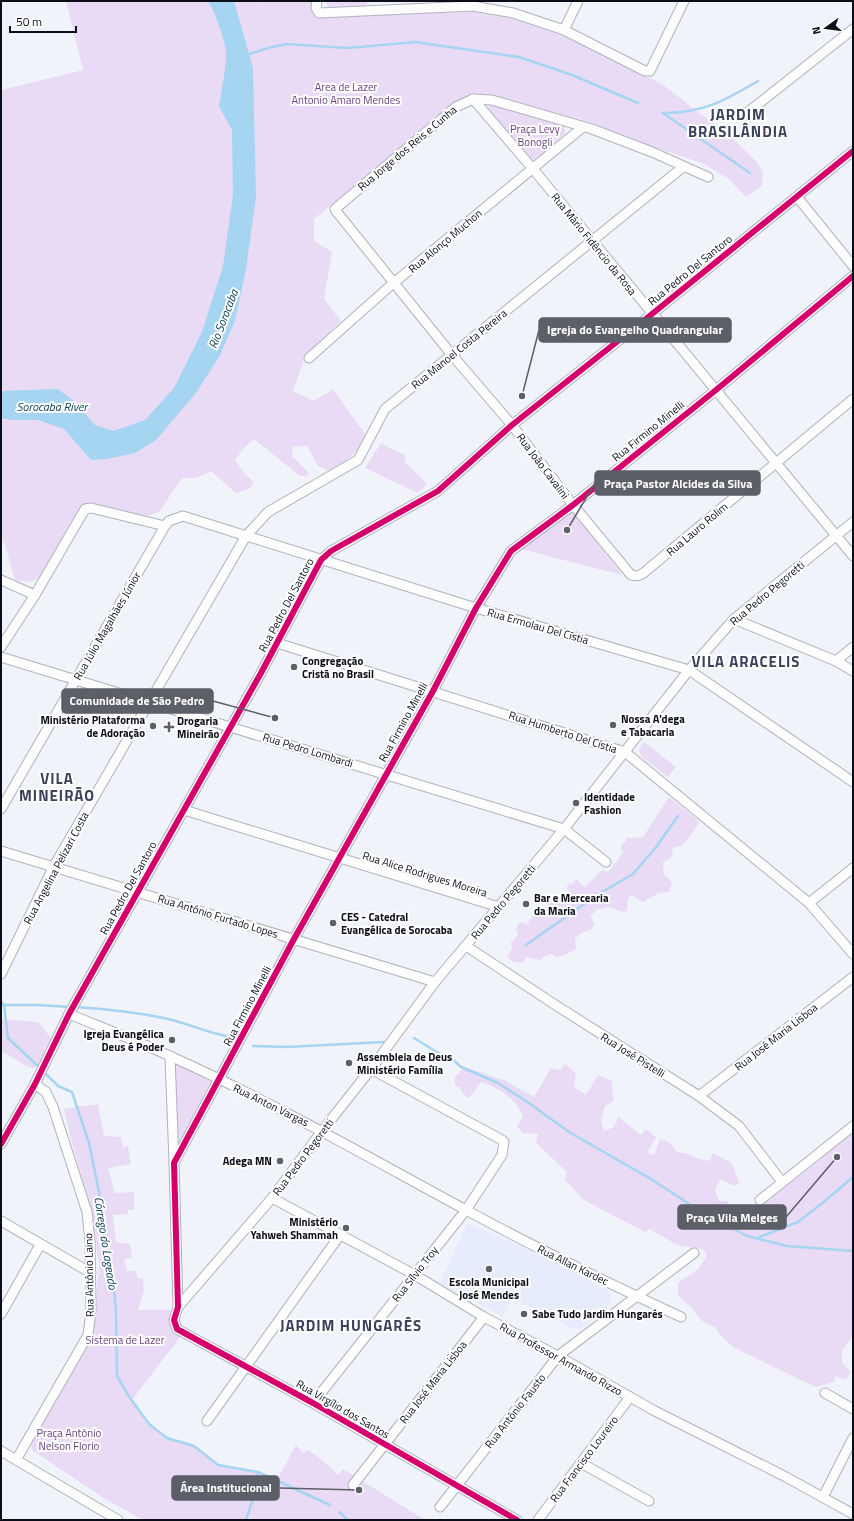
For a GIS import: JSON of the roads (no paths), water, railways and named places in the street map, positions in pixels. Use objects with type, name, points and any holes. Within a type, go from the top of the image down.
[{"type":"street","points":[[371,11],[375,1]]},
{"type":"street","points":[[564,30],[578,1]]},
{"type":"street","points":[[316,4],[319,13],[474,4],[513,13],[564,30],[645,71],[650,71],[684,1]]},
{"type":"street","points":[[743,116],[853,29]]},
{"type":"street","name":"Rua Jorge dos Reis e Cunha","points":[[336,207],[456,107],[473,99],[492,100],[583,127],[652,152],[683,167],[708,176]]},
{"type":"street","name":"Rua Mário Fidêncio da Rosa","points":[[473,99],[533,169],[853,556]]},
{"type":"street","name":"Rua Alonço Muchon","points":[[309,358],[394,284],[583,127]]},
{"type":"street","name":"Rua Pedro Del Santoro","points":[[1,1144],[35,1084],[69,1014],[278,643],[321,560],[331,551],[438,491],[512,425],[853,151]]},
{"type":"street","name":"Rua Manoel Costa Pereira","points":[[246,536],[268,512],[358,460],[385,409],[683,167]]},
{"type":"street","points":[[797,197],[853,266]]},
{"type":"street","name":"Rua João Cavalini","points":[[336,207],[336,211],[394,284],[512,425],[573,505],[631,576]]},
{"type":"street","name":"Rua Firmino Minelli","points":[[174,1163],[476,608],[510,551],[573,505],[716,390],[853,276]]},
{"type":"street","name":"Rua Lauro Rolim","points":[[631,576],[641,575],[648,570],[853,398]]},
{"type":"street","points":[[1,647],[35,595],[85,510],[91,508],[165,526]]},
{"type":"street","name":"Rua Ermolau Del Cístia","points":[[165,526],[168,521],[183,516],[476,608],[689,670],[853,782]]},
{"type":"street","name":"Rua Pedro Pegoretti","points":[[178,1307],[272,1198],[436,982],[564,829],[689,670],[734,620],[853,522]]},
{"type":"street","name":"Rua Júlio Magalhães Júnior","points":[[1,809],[165,526]]},
{"type":"street","name":"Rua Angelina Pelizari Costa","points":[[1,974],[54,866],[246,536]]},
{"type":"street","points":[[1,580],[35,595]]},
{"type":"street","points":[[734,620],[836,661],[853,671]]},
{"type":"street","name":"Rua Humberto Del Cístia","points":[[278,643],[625,752],[809,903],[853,954]]},
{"type":"street","points":[[836,661],[853,647]]},
{"type":"street","name":"Rua Pedro Lombardi","points":[[1,657],[564,829],[606,862]]},
{"type":"street","name":"Rua Alice Rodrigues Moreira","points":[[184,810],[499,907]]},
{"type":"street","name":"Rua Antônio Furtado Lopes","points":[[1,851],[436,982]]},
{"type":"street","points":[[809,903],[853,868]]},
{"type":"street","name":"Rua José Pistelli","points":[[466,946],[556,1006],[699,1096],[739,1126],[782,1182]]},
{"type":"street","name":"Rua José Maria Lisboa","points":[[699,1096],[853,977]]},
{"type":"street","name":"Rua Anton Vargas","points":[[69,1014],[170,1056],[220,1080],[322,1131],[466,1210]]},
{"type":"street","points":[[170,1056],[178,1307]]},
{"type":"street","name":"Rua Sílvio Troy","points":[[313,1403],[466,1210],[502,1155],[504,1146],[504,1142],[502,1140],[371,1069]]},
{"type":"street","name":"Rua Antônio Laino","points":[[16,1460],[88,1335],[91,1311],[90,1242],[86,1212],[53,1107],[46,1092],[35,1084]]},
{"type":"street","points":[[760,1200],[853,1126]]},
{"type":"street","name":"Rua Professor Armando Rizzo","points":[[272,1198],[415,1275],[484,1317],[558,1356],[630,1397],[853,1513]]},
{"type":"street","name":"Rua Allan Kardec","points":[[466,1210],[560,1259],[681,1317]]},
{"type":"street","points":[[1,1221],[40,1245],[91,1273]]},
{"type":"street","points":[[207,1421],[340,1235]]},
{"type":"street","points":[[1,1314],[40,1245]]},
{"type":"street","name":"Rua Antônio Fausto","points":[[440,1507],[558,1356],[694,1253]]},
{"type":"street","name":"Rua Virgílio dos Santos","points":[[178,1307],[174,1320],[176,1329],[313,1403],[517,1520]]},
{"type":"street","name":"Rua José Maria Lisboa","points":[[353,1485],[484,1317]]},
{"type":"street","points":[[825,1393],[853,1409]]},
{"type":"street","name":"Rua Francisco Loureiro","points":[[538,1520],[630,1397]]},
{"type":"street","points":[[823,1497],[853,1438]]},
{"type":"street","points":[[1,1451],[118,1520]]},
{"type":"street","points":[[580,1464],[649,1501]]},
{"type":"street","points":[[845,1520],[853,1513]]},
{"type":"water","name":"Sorocaba River","points":[[208,1],[234,1],[253,68],[256,197],[246,269],[235,321],[219,357],[196,393],[156,440],[135,453],[107,459],[91,460],[64,429],[38,420],[12,420],[1,418],[1,391],[58,389],[75,402],[95,425],[114,431],[145,420],[174,388],[202,332],[223,266],[233,194],[232,130],[219,107],[225,71],[226,51],[219,25]]},
{"type":"waterway","points":[[246,55],[286,44],[348,48],[415,42],[519,57],[572,75],[638,103]]},
{"type":"waterway","points":[[664,113],[691,111],[714,104],[758,81]]},
{"type":"waterway","points":[[663,113],[750,173]]},
{"type":"waterway","points":[[526,945],[597,895],[633,874],[656,847],[678,816]]},
{"type":"waterway","points":[[2,1003],[4,1005],[70,1007]]},
{"type":"waterway","name":"Córrego do Lageado","points":[[4,1005],[8,1038],[40,1068]]},
{"type":"waterway","points":[[75,1007],[122,1011],[156,1017],[227,1036]]},
{"type":"waterway","points":[[414,1038],[440,1054],[450,1057],[461,1067],[498,1083],[569,1132],[651,1179],[697,1209],[747,1236],[787,1246],[853,1251]]},
{"type":"waterway","points":[[253,1046],[287,1047],[383,1042]]},
{"type":"waterway","name":"Córrego do Lageado","points":[[44,1072],[58,1086],[72,1092],[89,1143],[99,1192],[106,1244],[113,1276],[116,1311],[117,1376],[128,1395],[149,1424],[167,1438],[194,1446],[218,1465],[258,1472],[330,1505]]},
{"type":"waterway","points":[[757,1238],[798,1222],[853,1177]]},
{"type":"waterway","points":[[246,1520],[255,1492],[258,1472]]},
{"type":"waterway","name":"Córrego do Lageado","points":[[339,1512],[348,1520]]},
{"type":"place","name":"Igreja do Evangelho Quadrangular","points":[[522,396]]},
{"type":"place","name":"Praça Pastor Alcides da Silva","points":[[567,530]]},
{"type":"place","name":"Congregação Cristã no Brasil","points":[[294,667]]},
{"type":"place","name":"Comunidade de São Pedro","points":[[275,718]]},
{"type":"place","name":"Nossa A'dega e Tabacaria","points":[[613,725]]},
{"type":"place","name":"Ministério Plataforma de Adoração","points":[[153,726]]},
{"type":"place","name":"Drogaria Mineirão","points":[[169,727]]},
{"type":"place","name":"Identidade Fashion","points":[[576,803]]},
{"type":"place","name":"Bar e Mercearia da Maria","points":[[526,904]]},
{"type":"place","name":"CES - Catedral Evangélica de Sorocaba","points":[[333,923]]},
{"type":"place","name":"Igreja Evangélica Deus é Poder","points":[[172,1040]]},
{"type":"place","name":"Assembleia de Deus Ministério Família","points":[[349,1063]]},
{"type":"place","name":"Praça Vila Melges","points":[[837,1157]]},
{"type":"place","name":"Adega MN","points":[[280,1161]]},
{"type":"place","name":"Ministério Yahweh Shammah","points":[[346,1228]]},
{"type":"place","name":"Escola Municipal José Mendes","points":[[489,1269]]},
{"type":"place","name":"Sabe Tudo Jardim Hungarês","points":[[524,1314]]},
{"type":"place","name":"Área Institucional","points":[[359,1490]]},
{"type":"district","name":"JARDIM BRASILÂNDIA","points":[[738,122]]},
{"type":"district","name":"VILA ARACELIS","points":[[746,661]]},
{"type":"district","name":"VILA MINEIRÃO","points":[[57,786]]},
{"type":"district","name":"JARDIM HUNGARÊS","points":[[351,1325]]},
{"type":"park label","name":"Area de Lazer Antonio Amaro Mendes","points":[[346,93]]},
{"type":"park label","name":"Praça Levy Bonogli","points":[[535,135]]},
{"type":"park label","name":"Sistema de Lazer","points":[[125,1340]]},
{"type":"park label","name":"Praça Antônio Nelson Florio","points":[[69,1439]]},
{"type":"water label","name":"Rio Sorocaba","points":[[223,319]]}]
